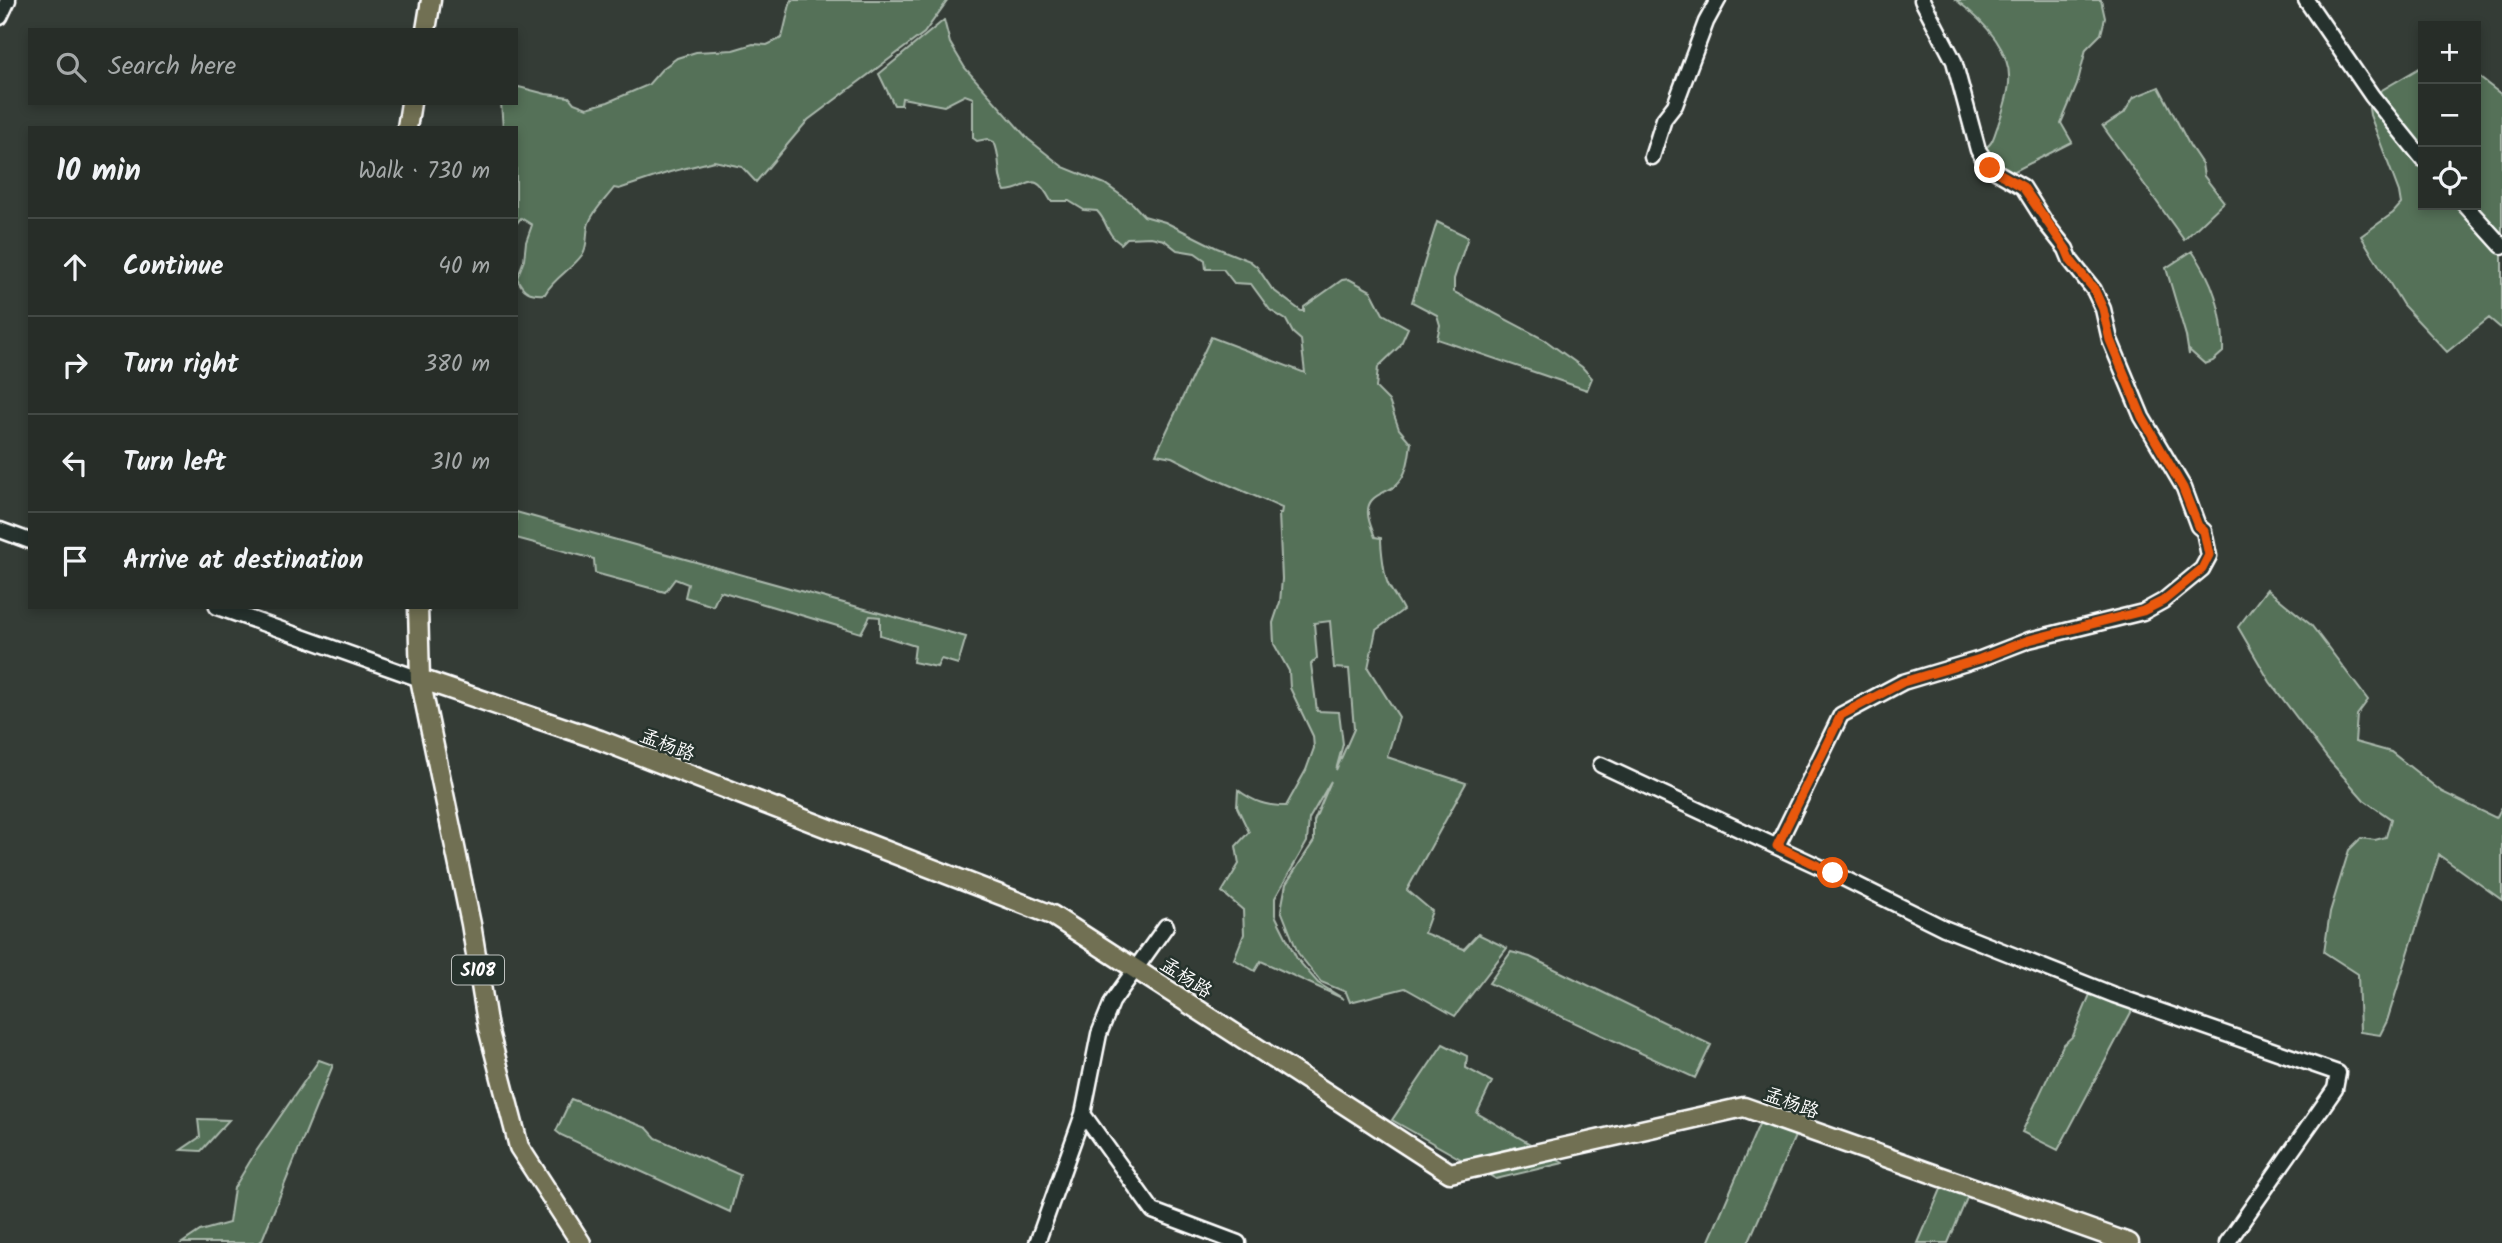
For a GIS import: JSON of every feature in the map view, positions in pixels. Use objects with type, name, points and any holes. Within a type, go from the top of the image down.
[{"type":"main road","points":[[426,28],[431,0]]},
{"type":"main road","points":[[407,126],[411,105]]},
{"type":"main road","name":"S108","points":[[418,609],[420,679],[471,924],[488,1028],[519,1147],[581,1243]]},
{"type":"main road","name":"孟杨路","points":[[420,679],[600,740],[1052,915],[1450,1173],[1744,1107],[2129,1243]]},
{"type":"street","points":[[0,17],[8,0]]},
{"type":"street","points":[[1652,158],[1664,119],[1675,105],[1706,22],[1718,0]]},
{"type":"street","points":[[1777,846],[1841,715],[1903,682],[1980,659],[2029,640],[2143,611],[2163,601],[2202,569],[2209,555],[2204,531],[2198,526],[2183,488],[2142,417],[2110,340],[2103,309],[2094,289],[2071,261],[2066,249],[2023,187],[1990,168],[1978,150],[1954,61],[1922,0]]},
{"type":"street","points":[[2306,0],[2372,96],[2418,153]]},
{"type":"street","points":[[2470,210],[2502,246]]},
{"type":"street","points":[[0,530],[28,540]]},
{"type":"street","name":"孟杨路","points":[[223,609],[420,679]]},
{"type":"street","points":[[1601,765],[1777,846],[1944,928],[2113,995],[2337,1073],[2335,1088],[2227,1243]]},
{"type":"street","points":[[1037,1243],[1083,1114],[1099,1034],[1112,1002],[1166,926]]},
{"type":"street","points":[[1083,1114],[1153,1211],[1238,1243]]},
{"type":"green space","points":[[791,0],[948,0],[924,33],[808,120],[756,182],[742,167],[714,161],[619,189],[614,188],[591,219],[585,248],[578,260],[545,294],[531,293],[522,287],[518,275],[532,225],[521,218],[518,222],[518,126],[503,126],[501,105],[518,105],[518,87],[569,97],[574,103],[587,108],[648,85],[662,69],[677,58],[696,52],[733,50],[753,44],[767,45],[782,38]]},
{"type":"green space","points":[[1956,0],[2101,0],[2105,18],[2101,34],[2086,49],[2077,85],[2061,123],[2072,142],[2007,175],[1981,149],[1991,143],[1994,136],[2008,94],[2009,70],[2006,58],[1993,36]]},
{"type":"green space","points":[[944,20],[950,43],[965,68],[1028,139],[1063,167],[1105,184],[1133,204],[1144,216],[1165,222],[1250,261],[1272,289],[1301,311],[1342,280],[1349,279],[1371,291],[1383,314],[1408,328],[1400,346],[1378,367],[1376,388],[1389,401],[1399,429],[1411,443],[1409,460],[1400,481],[1372,500],[1368,509],[1375,537],[1381,538],[1388,584],[1403,610],[1376,630],[1368,668],[1399,717],[1387,757],[1466,783],[1407,890],[1432,911],[1424,933],[1464,949],[1478,934],[1507,948],[1455,1016],[1405,988],[1350,1002],[1346,992],[1321,982],[1298,953],[1281,910],[1286,884],[1314,841],[1314,821],[1331,781],[1309,819],[1307,842],[1275,898],[1275,915],[1297,959],[1318,983],[1344,999],[1261,961],[1255,971],[1234,959],[1244,934],[1243,910],[1222,892],[1239,864],[1236,846],[1249,832],[1237,807],[1238,790],[1260,802],[1286,806],[1306,770],[1314,748],[1313,736],[1290,688],[1289,671],[1274,644],[1273,623],[1280,602],[1282,579],[1279,514],[1282,508],[1172,457],[1156,454],[1211,337],[1305,373],[1301,340],[1293,333],[1286,320],[1270,310],[1251,284],[1234,283],[1223,269],[1206,269],[1205,260],[1195,253],[1177,250],[1164,240],[1151,237],[1127,238],[1121,244],[1112,236],[1097,211],[1084,210],[1069,201],[1051,201],[1035,182],[1005,191],[994,142],[987,139],[977,141],[973,138],[973,98],[965,95],[944,106],[902,98],[901,105],[894,105],[879,74]],"holes":[[[1330,621],[1334,668],[1349,669],[1354,729],[1336,770],[1343,744],[1339,712],[1317,711],[1311,664],[1317,658],[1314,623]]]},
{"type":"green space","points":[[2418,69],[2418,142],[2375,94]]},
{"type":"green space","points":[[2481,79],[2502,95],[2502,237],[2478,210],[2481,210]]},
{"type":"green space","points":[[2159,87],[2202,164],[2204,176],[2224,202],[2184,240],[2102,125],[2124,113],[2134,97]]},
{"type":"green space","points":[[2367,95],[2418,152],[2418,210],[2469,210],[2502,247],[2502,329],[2489,318],[2447,352],[2403,305],[2361,236],[2401,204],[2370,115]]},
{"type":"green space","points":[[1437,222],[1468,237],[1454,279],[1454,292],[1545,340],[1582,367],[1592,378],[1587,390],[1437,339],[1440,325],[1437,315],[1412,302]]},
{"type":"green space","points":[[2192,251],[2212,286],[2222,324],[2223,352],[2205,364],[2189,350],[2189,355],[2166,268]]},
{"type":"green space","points":[[518,513],[966,637],[958,664],[941,659],[937,667],[913,662],[915,646],[880,635],[880,617],[870,616],[861,633],[720,591],[713,606],[685,597],[688,584],[675,579],[665,592],[595,573],[594,559],[518,539]]},
{"type":"green space","points":[[2267,589],[2311,625],[2368,700],[2357,715],[2355,742],[2391,752],[2442,792],[2496,818],[2502,807],[2502,900],[2439,855],[2387,1021],[2380,1035],[2360,1032],[2358,974],[2324,952],[2330,912],[2349,850],[2361,838],[2375,840],[2386,837],[2391,819],[2364,800],[2328,759],[2270,682],[2238,627]]},
{"type":"green space","points":[[1511,952],[1530,957],[1711,1045],[1695,1078],[1489,983]]},
{"type":"green space","points":[[2093,987],[2136,1003],[2058,1150],[2022,1132],[2063,1045],[2073,1036]]},
{"type":"green space","points":[[1443,1044],[1467,1056],[1466,1068],[1492,1082],[1477,1113],[1563,1163],[1496,1179],[1392,1120]]},
{"type":"green space","points":[[319,1060],[333,1065],[262,1240],[259,1243],[182,1243],[200,1231],[229,1223],[234,1188]]},
{"type":"green space","points":[[571,1099],[647,1128],[656,1138],[740,1175],[730,1212],[561,1135],[556,1131]]},
{"type":"green space","points":[[1765,1110],[1780,1110],[1803,1118],[1748,1243],[1708,1243]]},
{"type":"green space","points":[[198,1119],[229,1120],[201,1151],[181,1150],[200,1137]]},
{"type":"green space","points":[[1947,1175],[1972,1186],[1948,1243],[1918,1243]]},
{"type":"route","points":[[1833,873],[1777,846],[1841,715],[1903,682],[1946,667],[1980,659],[2029,640],[2143,611],[2163,601],[2202,569],[2209,555],[2204,531],[2198,526],[2183,488],[2142,417],[2110,340],[2103,309],[2094,289],[2071,261],[2066,249],[2023,187],[1990,168]]}]
